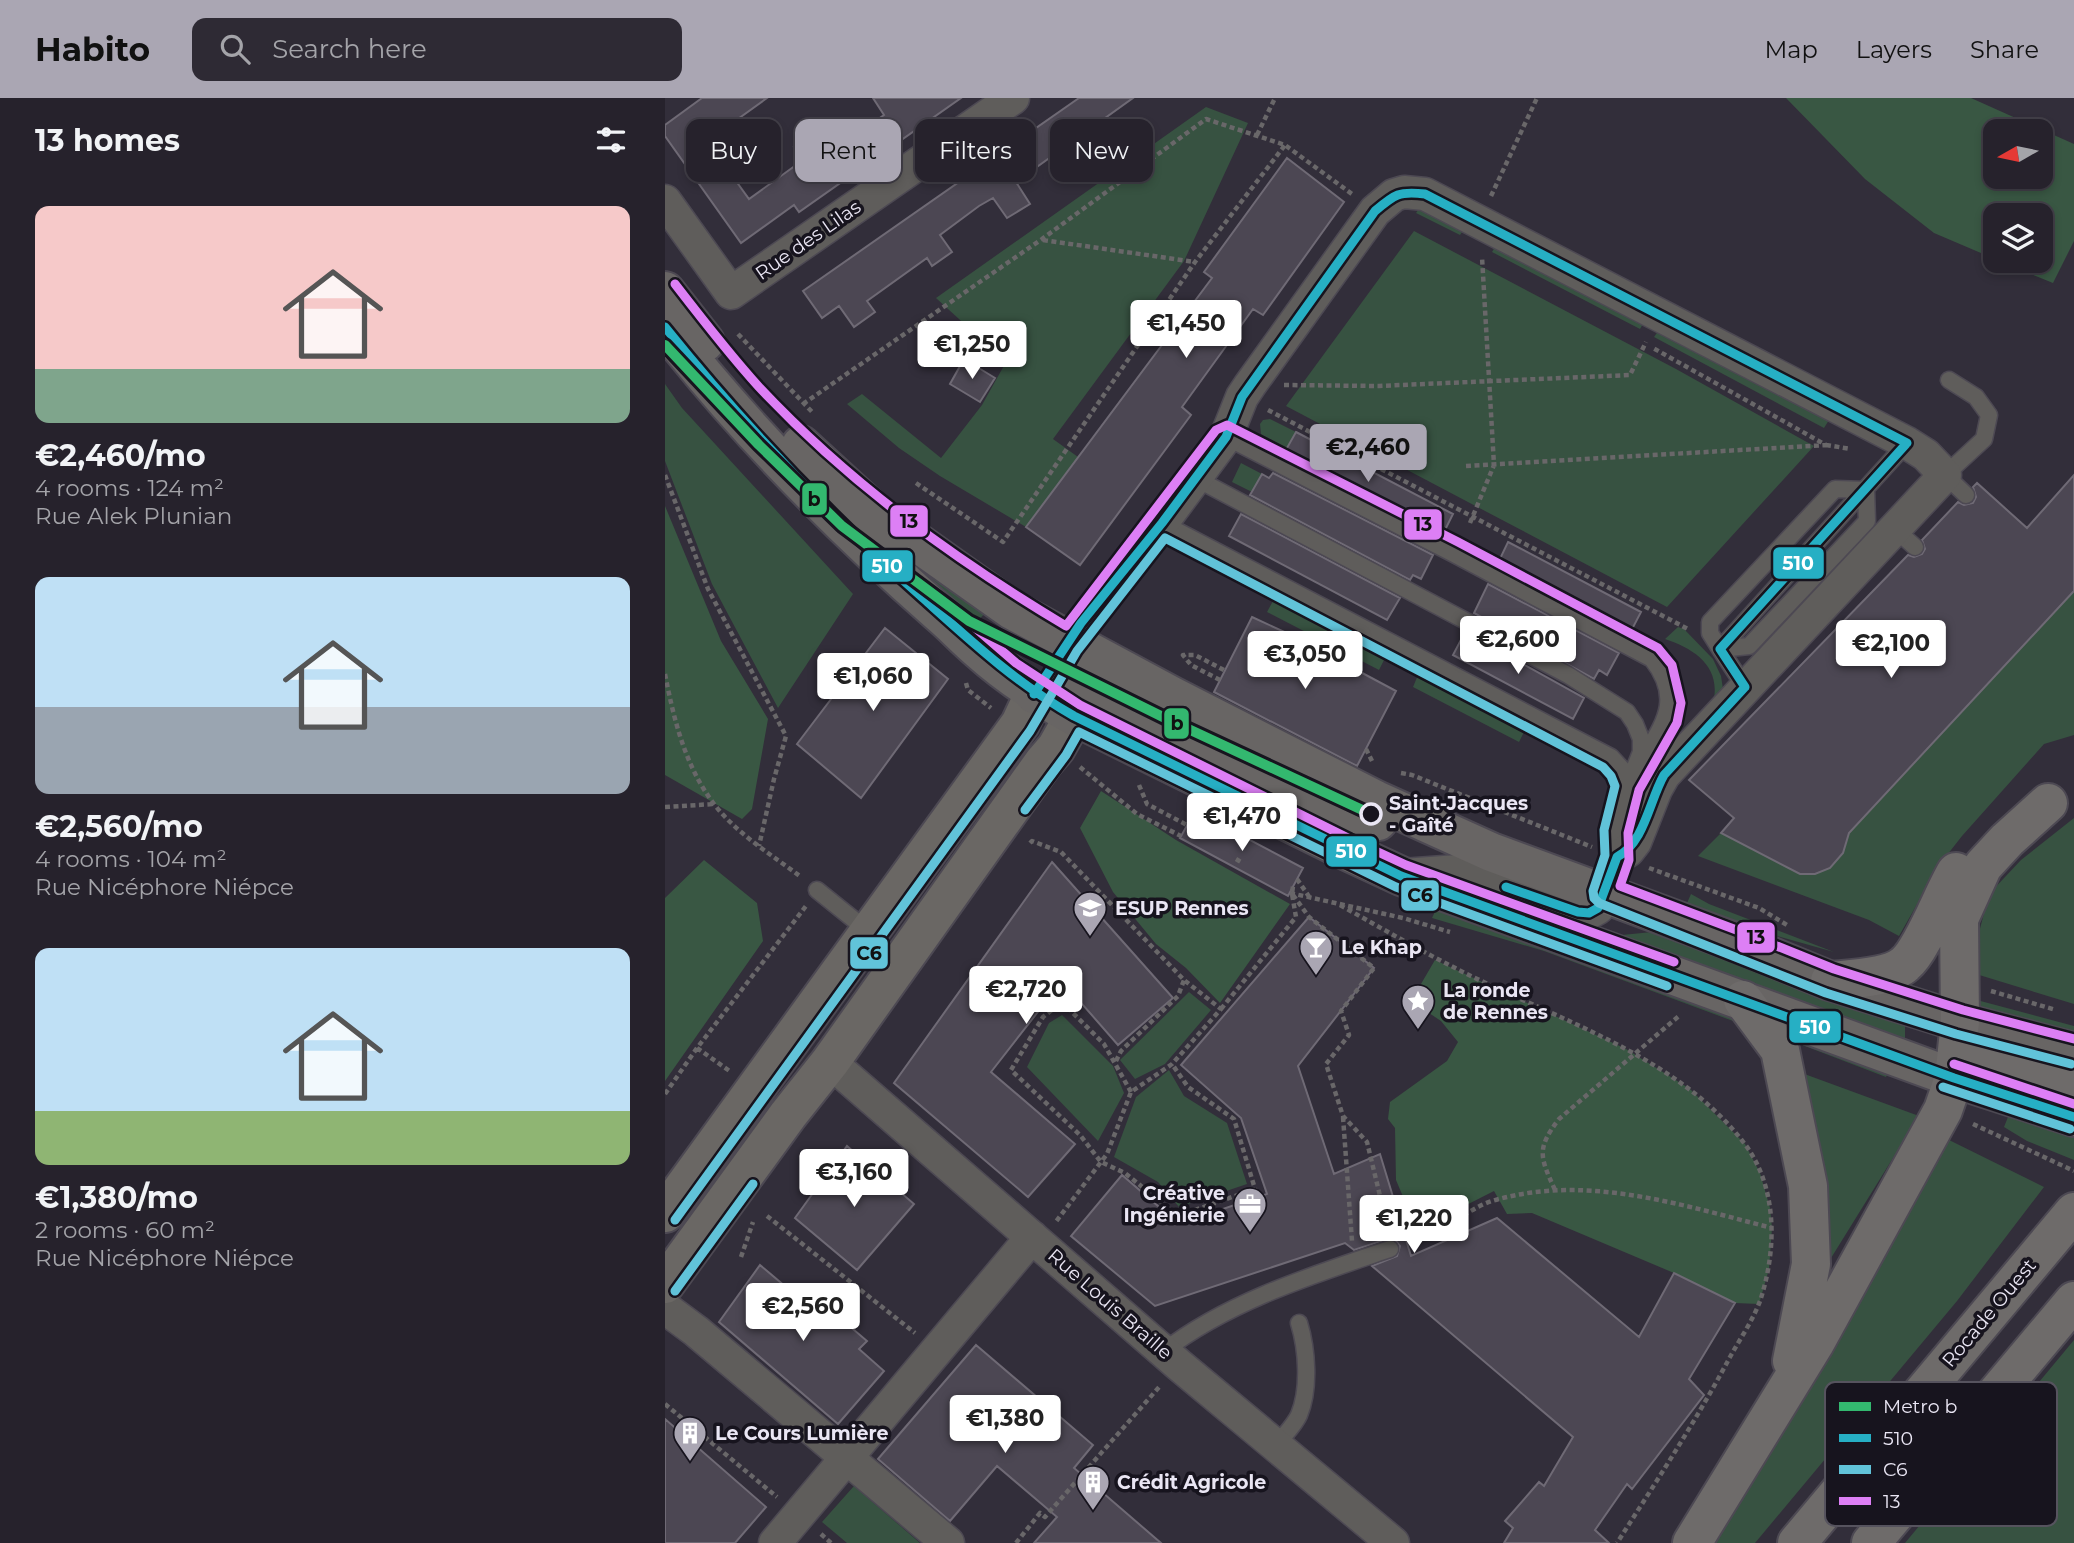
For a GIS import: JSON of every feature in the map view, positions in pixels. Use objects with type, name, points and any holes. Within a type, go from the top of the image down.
[{"type":"highway","points":[[1830,981],[1889,972],[1905,965],[1964,858],[1978,843],[2004,825],[2061,795]]},
{"type":"highway","points":[[1949,1094],[1960,1021],[1959,919],[1983,866],[2007,840],[2061,795]]},
{"type":"highway","points":[[1743,1000],[1780,1050],[1808,1186],[1811,1264],[1785,1394]]},
{"type":"highway","points":[[1692,1543],[1785,1394],[1961,1069],[1984,1060],[2074,1085]]},
{"type":"highway","name":"Rocade Ouest","points":[[1932,1382],[2074,1212]]},
{"type":"highway","points":[[2006,1382],[2074,1301]]},
{"type":"highway","name":"Rocade Ouest","points":[[1797,1543],[1825,1510]]},
{"type":"highway","points":[[1871,1543],[1885,1526]]},
{"type":"main road","points":[[665,290],[750,394],[820,464],[874,512],[1012,610],[1321,774],[1491,852]]},
{"type":"main road","points":[[665,327],[753,428],[841,522],[980,651],[1034,694],[1073,701],[1319,804],[1491,852],[1743,945],[1830,981],[2074,1052]]},
{"type":"main road","points":[[1034,694],[1069,642]]},
{"type":"main road","points":[[1073,701],[1401,876],[1743,1000],[1949,1094],[2074,1117]]},
{"type":"street","name":"Rue des Lilas","points":[[665,201],[731,293],[1013,98]]},
{"type":"street","points":[[665,1284],[830,1062],[1043,762],[1056,748],[1073,701],[1069,642],[1226,437],[1246,391],[1375,211],[1394,195],[1412,192],[1425,194],[1480,220],[1655,314],[1907,443],[1926,455],[1955,485],[1905,538],[1745,687],[1664,775],[1635,842],[1628,851],[1618,857],[1598,908],[1589,913],[1578,912],[1458,870],[1401,876]]},
{"type":"street","points":[[665,1213],[1020,723],[1034,694]]},
{"type":"street","name":"Rue Louis Braille","points":[[830,1062],[1164,1352],[1393,1543]]},
{"type":"street","points":[[775,1543],[1036,1240]]},
{"type":"street","points":[[665,1308],[948,1543]]},
{"type":"lane","points":[[1949,380],[1976,397],[1989,415],[1984,439],[1955,485]]},
{"type":"lane","points":[[1226,437],[1653,659],[1661,670],[1666,685],[1669,701],[1667,718],[1628,785]]},
{"type":"lane","points":[[1720,649],[1907,443]]},
{"type":"lane","points":[[1195,478],[1568,675],[1627,712],[1641,739],[1641,752],[1628,785],[1616,832],[1618,857]]},
{"type":"lane","points":[[1745,687],[1710,633],[1710,622],[1835,489],[1865,490]]},
{"type":"lane","points":[[1162,523],[1611,757],[1622,769],[1628,785]]},
{"type":"lane","points":[[817,890],[868,931]]},
{"type":"lane","points":[[1164,1352],[1192,1329],[1296,1281],[1390,1249]]},
{"type":"lane","points":[[1276,1446],[1298,1417],[1302,1403],[1306,1369],[1300,1323]]},
{"type":"path","points":[[1257,135],[1275,98]]},
{"type":"path","points":[[1480,220],[1537,98]]},
{"type":"path","points":[[803,404],[1042,239],[1206,119],[1285,145],[1375,211]]},
{"type":"path","points":[[916,483],[1003,542],[1195,262],[1285,145]]},
{"type":"path","points":[[1042,239],[1195,262]]},
{"type":"path","points":[[1469,523],[1494,464],[1482,257]]},
{"type":"path","points":[[1246,391],[1630,375],[1645,344],[1655,314]]},
{"type":"path","points":[[732,328],[748,348],[821,421]]},
{"type":"path","points":[[1466,466],[1826,445],[1645,344]]},
{"type":"path","points":[[1246,391],[1474,516],[1686,627],[1696,637]]},
{"type":"path","points":[[665,475],[708,589],[786,736],[759,846]]},
{"type":"path","points":[[1220,680],[1191,665],[1183,655],[1195,655],[1226,671]]},
{"type":"path","points":[[665,674],[686,756],[714,804],[739,830],[817,890],[665,1094]]},
{"type":"path","points":[[1090,774],[1137,814],[1181,836]]},
{"type":"path","points":[[1412,775],[1618,857],[1759,908],[1796,930]]},
{"type":"path","points":[[1136,778],[1147,804],[1187,825]]},
{"type":"path","points":[[1142,793],[1153,794]]},
{"type":"path","points":[[665,807],[714,804]]},
{"type":"path","points":[[1031,841],[1061,852],[1184,980],[1221,1009]]},
{"type":"path","points":[[1297,879],[1311,898]]},
{"type":"path","points":[[1036,1240],[1107,1154],[1131,1092],[1172,1064],[1296,917],[1291,894],[1293,886]]},
{"type":"path","points":[[1291,894],[1403,918],[1454,933]]},
{"type":"path","points":[[1291,894],[1309,917],[1374,968],[1341,1011],[1349,1035],[1326,1064],[1343,1116],[1353,1262]]},
{"type":"path","points":[[1340,905],[1435,960],[1597,1035],[1690,1089],[1745,1144],[1760,1173],[1770,1208],[1772,1228],[1769,1269],[1759,1304],[1715,1385],[1617,1543]]},
{"type":"path","points":[[1115,1062],[1121,1051],[1178,996],[1184,980]]},
{"type":"path","points":[[1959,982],[2062,1012]]},
{"type":"path","points":[[1131,1092],[1104,1044],[1062,1002],[1043,1017],[1011,1070],[1080,1135],[1101,1162],[1125,1172],[1178,1216],[1255,1189],[1234,1119],[1188,1087],[1172,1064]]},
{"type":"path","points":[[1555,1190],[1542,1156],[1545,1137],[1559,1119],[1681,1015]]},
{"type":"path","points":[[1949,1094],[2074,1171]]},
{"type":"path","points":[[1343,1116],[1367,1142],[1388,1228],[1390,1249],[1440,1228],[1489,1202],[1555,1190],[1619,1193],[1772,1228]]},
{"type":"path","points":[[767,1216],[918,1335]]},
{"type":"path","points":[[1016,1543],[1039,1513],[1045,1517],[1153,1394]]},
{"type":"path","points":[[665,1405],[831,1543]]},
{"type":"green space","points":[[1786,98],[1971,98],[2018,119],[1983,119],[1983,189],[2053,189],[2053,135],[2074,144],[2074,241],[2053,283],[2028,273],[2053,273],[2053,203],[1983,203],[1983,254],[1934,233],[1865,179]]},
{"type":"green space","points":[[1206,107],[1248,123],[1184,261],[1053,439],[1078,457],[1026,527],[940,476],[899,448],[847,404],[862,394],[941,458],[982,405],[1006,362],[936,298],[1100,182],[1153,182],[1153,144]]},
{"type":"green space","points":[[1421,206],[1464,229],[1460,235],[1416,213]]},
{"type":"green space","points":[[1414,231],[1676,369],[1814,446],[1667,607],[1286,406]]},
{"type":"green space","points":[[1496,245],[1644,322],[1640,329],[1492,252]]},
{"type":"green space","points":[[1659,330],[1829,420],[1824,428],[1654,337]]},
{"type":"green space","points":[[665,384],[682,408],[853,594],[778,708],[712,584],[665,461]]},
{"type":"green space","points":[[1270,419],[1296,432],[1287,448],[1261,434],[1260,424],[1263,420]]},
{"type":"green space","points":[[1241,463],[1262,474],[1252,492],[1232,482]]},
{"type":"green space","points":[[829,490],[987,611],[973,626]]},
{"type":"green space","points":[[665,506],[721,641],[768,719],[752,809],[742,819],[665,775]]},
{"type":"green space","points":[[2074,591],[2074,735],[2044,744],[1962,836],[1940,864],[1899,936],[1869,920],[1698,856],[1721,833],[1800,874],[1815,874],[1830,868],[1843,853],[1849,833]]},
{"type":"green space","points":[[1273,601],[1385,658],[1379,670],[1267,612]]},
{"type":"green space","points":[[1678,627],[1684,629],[1713,659],[1721,676],[1723,689],[1713,703],[1714,679],[1704,661],[1686,648],[1665,639]]},
{"type":"green space","points":[[1418,675],[1524,732],[1519,742],[1413,687]]},
{"type":"green space","points":[[1101,791],[1176,840],[1290,904],[1220,1003],[1186,968],[1156,944],[1113,892],[1080,828]]},
{"type":"green space","points":[[2074,818],[2074,1004],[1976,974],[1976,944],[1989,894],[2021,860]]},
{"type":"green space","points":[[704,860],[757,903],[763,941],[665,1081],[665,898]]},
{"type":"green space","points":[[1691,894],[1709,904],[1834,952],[1742,926],[1687,903]]},
{"type":"green space","points":[[1440,901],[1725,1006],[1752,1028],[1544,951],[1432,918]]},
{"type":"green space","points":[[1578,919],[1622,935],[1652,932],[1905,1019],[1905,1046],[1576,925]]},
{"type":"green space","points":[[1435,960],[1626,1049],[1690,1089],[1745,1144],[1760,1173],[1770,1208],[1772,1228],[1769,1269],[1759,1304],[1735,1303],[1674,1273],[1532,1213],[1507,1214],[1494,1191],[1417,1230],[1396,1180],[1395,1128],[1388,1119],[1390,1102],[1447,1061],[1458,1042],[1441,1021],[1411,1001]]},
{"type":"green space","points":[[1189,992],[1211,1010],[1165,1064],[1135,1079],[1120,1060]]},
{"type":"green space","points":[[1973,999],[2074,1026],[2074,1041],[1977,1012]]},
{"type":"green space","points":[[1062,1015],[1113,1066],[1124,1093],[1098,1141],[1027,1067],[1049,1023]]},
{"type":"green space","points":[[1789,1033],[1891,1066],[1886,1077],[1789,1040]]},
{"type":"green space","points":[[1169,1070],[1184,1096],[1227,1123],[1247,1184],[1179,1207],[1158,1182],[1114,1157],[1136,1097]]},
{"type":"green space","points":[[1799,1072],[1919,1116],[1823,1271]]},
{"type":"green space","points":[[2010,1112],[2074,1136],[2074,1160],[2027,1141],[2004,1127]]},
{"type":"green space","points":[[1945,1138],[2044,1187],[1957,1301],[1889,1382],[1825,1382],[1825,1459],[1755,1543],[1704,1543]]},
{"type":"green space","points":[[2074,1340],[2074,1543],[1905,1543],[1919,1526],[2057,1526],[2057,1382],[2039,1382]]},
{"type":"green space","points":[[854,1486],[920,1543],[847,1543],[822,1522]]},
{"type":"building","points":[[702,98],[767,98],[738,119],[686,119],[686,166],[665,136],[665,125]]},
{"type":"building","points":[[873,98],[961,98],[931,119],[915,119],[915,130],[901,140],[901,119],[878,119],[884,115]]},
{"type":"building","points":[[1079,98],[1133,98],[1104,119],[1050,119],[1050,158],[1036,168],[1036,128]]},
{"type":"building","points":[[1287,158],[1344,202],[1263,315],[1253,309],[1182,407],[1191,415],[1080,565],[1026,527],[1212,278],[1204,272]]},
{"type":"building","points":[[795,166],[795,182],[842,182],[799,212],[794,205],[741,243],[698,182],[737,182],[749,199],[773,182],[781,182],[781,176]]},
{"type":"building","points":[[959,182],[1016,182],[1030,204],[1007,218],[993,198],[979,206],[940,235],[952,252],[932,266],[927,258],[867,301],[875,312],[854,327],[839,306],[822,318],[803,291]]},
{"type":"building","points":[[964,359],[995,378],[980,402],[950,384]]},
{"type":"building","points":[[1296,432],[1453,514],[1442,536],[1283,455]]},
{"type":"building","points":[[1273,473],[1433,555],[1421,579],[1413,575],[1410,580],[1250,495],[1262,474],[1269,478]]},
{"type":"building","points":[[2074,475],[2074,591],[1849,833],[1843,853],[1830,868],[1815,874],[1800,874],[1721,833],[1734,818],[1689,780],[1908,555],[1914,557],[1922,554],[1925,549],[1922,540],[1958,502],[1964,505],[1973,503],[1976,497],[1973,487],[1977,483],[2027,528]]},
{"type":"building","points":[[1241,514],[1400,598],[1387,620],[1229,536]]},
{"type":"building","points":[[1508,542],[1641,612],[1629,635],[1497,565]]},
{"type":"building","points":[[1488,584],[1619,653],[1607,675],[1599,670],[1594,679],[1474,613]]},
{"type":"building","points":[[1252,617],[1396,691],[1357,766],[1214,692]]},
{"type":"building","points":[[885,628],[948,679],[861,798],[797,744]]},
{"type":"building","points":[[1465,632],[1584,698],[1573,719],[1453,655]]},
{"type":"building","points":[[1195,811],[1303,868],[1288,896],[1180,838]]},
{"type":"building","points":[[1052,862],[1173,998],[1118,1045],[1062,981],[991,1072],[1075,1144],[1028,1197],[894,1083]]},
{"type":"building","points":[[1309,917],[1374,968],[1298,1066],[1334,1174],[1380,1154],[1411,1256],[1497,1218],[1639,1337],[1674,1273],[1735,1303],[1689,1379],[1704,1395],[1632,1489],[1627,1484],[1595,1530],[1609,1543],[1504,1543],[1513,1528],[1505,1521],[1539,1482],[1544,1486],[1573,1437],[1372,1266],[1397,1256],[1400,1246],[1396,1241],[1387,1239],[1354,1250],[1345,1243],[1155,1306],[1071,1236],[1122,1175],[1179,1224],[1267,1194],[1241,1118],[1181,1065]]},
{"type":"building","points":[[847,1146],[914,1204],[857,1270],[795,1218]]},
{"type":"building","points":[[760,1265],[799,1298],[806,1289],[867,1341],[859,1349],[884,1371],[838,1424],[719,1322]]},
{"type":"building","points":[[976,1345],[1093,1445],[1074,1468],[1161,1543],[1034,1543],[1057,1517],[997,1466],[950,1521],[878,1459]]},
{"type":"building","name":"Le Cours Lumière","points":[[665,1419],[766,1507],[735,1543],[665,1543]]},
{"type":"metro line","name":"b","points":[[665,345],[759,445],[842,526],[969,621],[1169,720],[1371,814]]},
{"type":"transit line","name":"510","points":[[1034,694],[1081,623],[1162,523],[1226,437],[1242,397],[1375,211],[1398,195],[1425,194],[1907,443]]},
{"type":"transit line","name":"13","points":[[675,284],[759,387],[829,455],[943,546],[1066,626],[1216,430],[1227,425],[1458,542],[1658,648],[1672,665],[1681,703],[1677,723],[1639,790],[1628,833],[1629,860],[1620,886],[1834,969],[1963,1010],[2074,1039]]},
{"type":"transit line","name":"510","points":[[665,327],[757,434],[889,568],[996,662],[1074,716],[1401,876],[1954,1078],[2074,1117]]},
{"type":"transit line","name":"510","points":[[1745,687],[1720,649],[1907,443]]},
{"type":"transit line","name":"C6","points":[[675,1220],[1030,731],[1077,651],[1165,538],[1603,767],[1615,786],[1604,830],[1605,855],[1593,891],[1594,898],[1599,903],[1826,993],[1956,1034],[2071,1064]]},
{"type":"transit line","name":"13","points":[[957,612],[1016,663],[1080,705],[1350,839],[1406,865],[1674,962]]},
{"type":"transit line","name":"510","points":[[1506,887],[1578,912],[1589,913],[1598,908],[1617,857],[1634,842],[1664,775],[1745,687]]},
{"type":"transit line","name":"C6","points":[[1025,810],[1066,755],[1079,732],[1396,887],[1667,986]]},
{"type":"transit line","name":"13","points":[[1954,1064],[2074,1104]]},
{"type":"transit line","name":"C6","points":[[1943,1087],[2070,1129]]},
{"type":"transit line","name":"C6","points":[[675,1291],[753,1184]]},
{"type":"place","name":"Saint-Jacques - Gaîté","points":[[1371,814]]},
{"type":"place","name":"ESUP Rennes","points":[[1090,938]]},
{"type":"place","name":"Le Khap","points":[[1316,977]]},
{"type":"place","name":"La ronde de Rennes","points":[[1418,1031]]},
{"type":"place","name":"Créative Ingénierie","points":[[1250,1234]]},
{"type":"place","name":"Le Cours Lumière","points":[[690,1463]]},
{"type":"place","name":"Crédit Agricole","points":[[1093,1512]]}]
